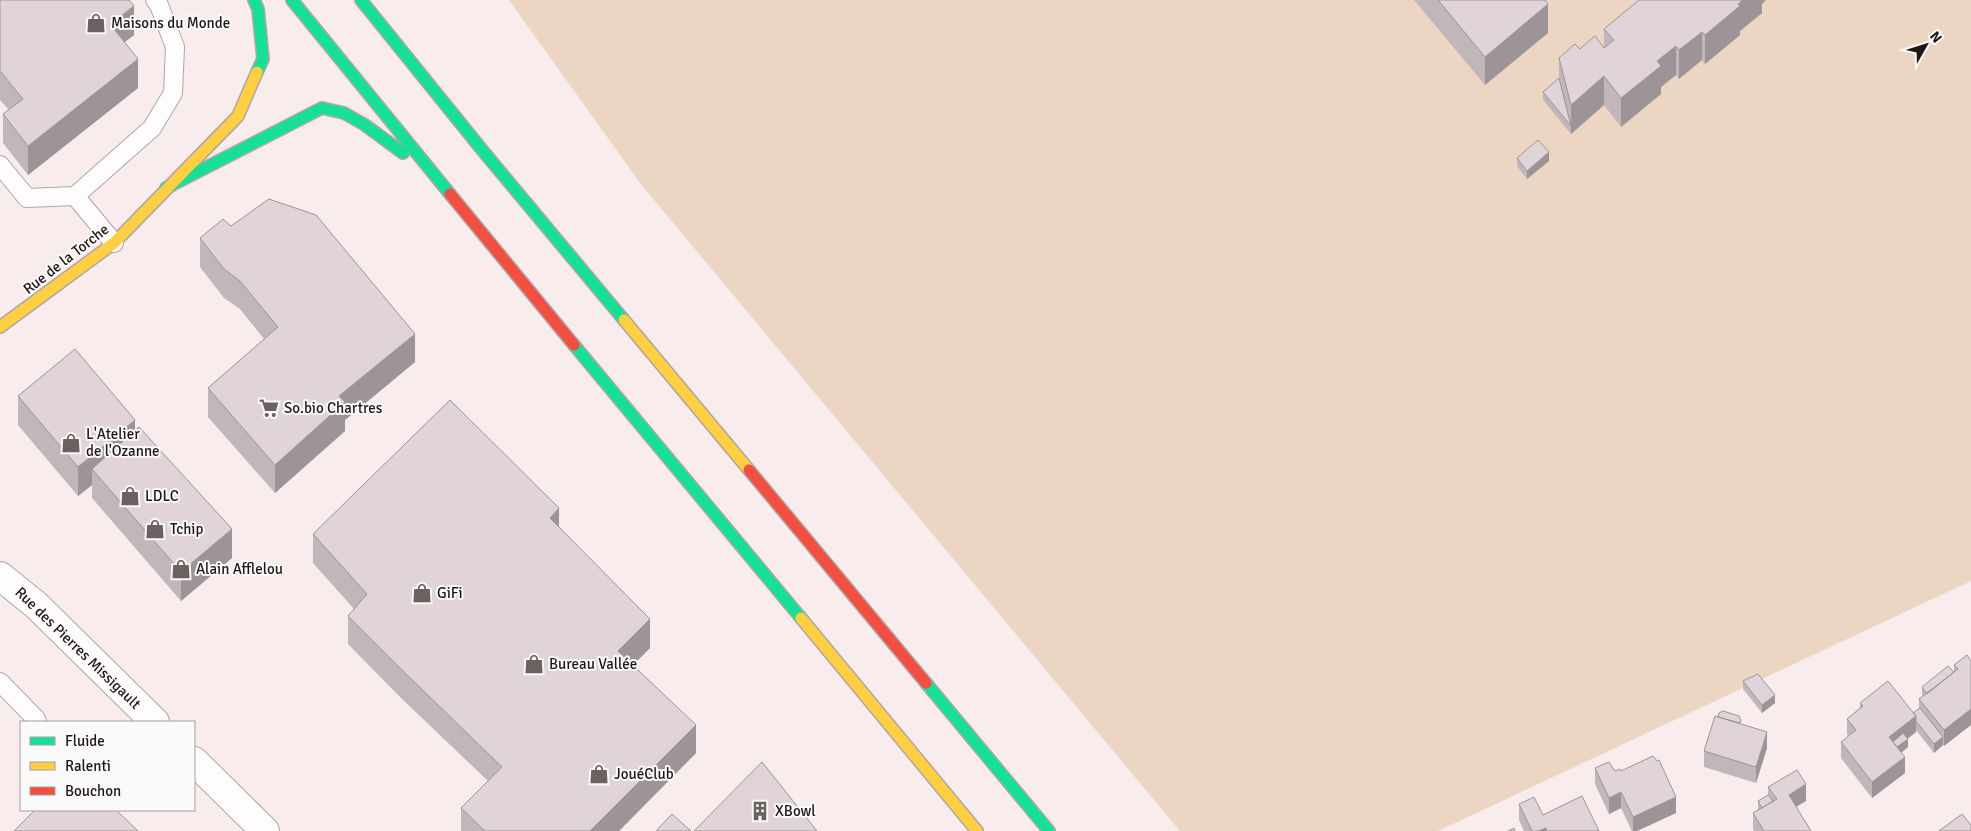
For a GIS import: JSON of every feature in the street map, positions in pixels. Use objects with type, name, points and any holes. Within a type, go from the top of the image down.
[{"type":"main road","name":"Rue de la Torche","points":[[0,327],[114,243],[238,116],[263,59],[258,9],[254,0]]},
{"type":"main road","points":[[292,0],[436,178],[977,831]]},
{"type":"main road","points":[[361,0],[483,151],[1049,831]]},
{"type":"main road","points":[[166,188],[322,108],[344,113],[364,125],[436,178]]},
{"type":"street","name":"Rue des Pierres Missigault","points":[[0,576],[36,604],[154,721]]},
{"type":"street","points":[[195,762],[265,831]]},
{"type":"lane","points":[[0,165],[27,198],[75,196],[152,128],[173,93],[175,47],[159,5],[155,0]]},
{"type":"lane","points":[[75,196],[114,243]]},
{"type":"lane","points":[[0,682],[37,721]]},
{"type":"shaded area","points":[[509,0],[1971,0],[1971,581],[1438,831],[1180,831],[640,183]]},
{"type":"building","points":[[0,0],[129,0],[134,6],[110,24],[138,59],[28,146],[3,114],[23,99],[0,71]]},
{"type":"building","points":[[1438,0],[1545,0],[1548,4],[1485,57]]},
{"type":"building","points":[[1639,0],[1743,0],[1738,4],[1740,6],[1705,35],[1702,32],[1679,50],[1676,46],[1657,61],[1661,66],[1621,98],[1604,76],[1571,105],[1559,58],[1575,44],[1580,49],[1595,36],[1604,48],[1614,40],[1604,29]]},
{"type":"building","points":[[1559,78],[1571,126],[1543,92]]},
{"type":"building","points":[[1538,140],[1549,152],[1527,171],[1517,158]]},
{"type":"building","points":[[269,199],[316,215],[415,334],[339,396],[345,402],[275,465],[208,388],[278,327],[240,281],[224,269],[200,238],[223,219],[231,226]]},
{"type":"building","points":[[75,349],[135,420],[78,467],[18,396]]},
{"type":"building","points":[[450,400],[559,508],[550,518],[650,619],[618,651],[696,725],[590,831],[485,831],[461,808],[502,767],[348,616],[367,594],[313,534]]},
{"type":"building","points":[[139,427],[232,529],[181,572],[92,469]]},
{"type":"building","points":[[1967,655],[1971,661],[1971,709],[1944,730],[1919,699],[1958,669],[1954,665]]},
{"type":"building","points":[[1948,666],[1954,672],[1927,694],[1922,687]]},
{"type":"building","points":[[1758,674],[1775,695],[1762,705],[1743,681]]},
{"type":"building","points":[[1888,681],[1916,716],[1889,737],[1905,757],[1872,782],[1841,742],[1856,730],[1847,719],[1863,706],[1860,703]]},
{"type":"building","points":[[1920,708],[1943,737],[1934,744],[1916,721],[1916,716],[1913,713]]},
{"type":"building","points":[[1723,711],[1739,716],[1740,723],[1718,717],[1719,713]]},
{"type":"building","points":[[1715,716],[1767,732],[1756,767],[1704,751]]},
{"type":"building","points":[[1903,733],[1908,739],[1897,747],[1893,742]]},
{"type":"building","points":[[1653,756],[1657,761],[1659,760],[1676,797],[1633,817],[1621,792],[1609,798],[1595,768],[1609,762],[1615,771],[1620,769],[1621,771]]},
{"type":"building","points":[[762,762],[817,831],[694,831]]},
{"type":"building","points":[[1797,770],[1806,784],[1789,795],[1811,831],[1764,831],[1753,813],[1777,799],[1768,787]]},
{"type":"building","points":[[1768,795],[1773,801],[1762,808],[1758,801]]},
{"type":"building","points":[[1582,796],[1599,831],[1547,831],[1546,828],[1532,831],[1519,804],[1534,797],[1543,815]]},
{"type":"building","points":[[34,811],[117,811],[138,831],[14,831]]},
{"type":"building","points":[[672,814],[691,831],[656,831]]},
{"type":"building","points":[[1962,814],[1971,825],[1971,831],[1939,831]]},
{"type":"traffic: fast","points":[[254,0],[258,9],[263,59],[257,72]]},
{"type":"traffic: fast","points":[[292,0],[450,194]]},
{"type":"traffic: fast","points":[[361,0],[483,151],[624,320]]},
{"type":"traffic: fast","points":[[166,188],[322,108],[344,113],[365,125],[403,153]]},
{"type":"traffic: fast","points":[[574,345],[801,618]]},
{"type":"traffic: fast","points":[[926,683],[1049,831]]},
{"type":"traffic: slow","points":[[0,327],[114,243],[238,116],[257,72]]},
{"type":"traffic: slow","points":[[624,320],[749,470]]},
{"type":"traffic: slow","points":[[801,618],[977,831]]},
{"type":"traffic: jam","points":[[450,194],[574,345]]},
{"type":"traffic: jam","points":[[749,470],[926,683]]},
{"type":"place","name":"Maisons du Monde","points":[[96,23]]},
{"type":"place","name":"So.bio Chartres","points":[[269,408]]},
{"type":"place","name":"L'Atelier de l'Ozanne","points":[[71,443]]},
{"type":"place","name":"LDLC","points":[[130,496]]},
{"type":"place","name":"Tchip","points":[[155,529]]},
{"type":"place","name":"Alain Afflelou","points":[[181,569]]},
{"type":"place","name":"GiFi","points":[[422,593]]},
{"type":"place","name":"Bureau Vallée","points":[[534,664]]},
{"type":"place","name":"JouéClub","points":[[599,774]]},
{"type":"place","name":"XBowl","points":[[760,811]]}]
